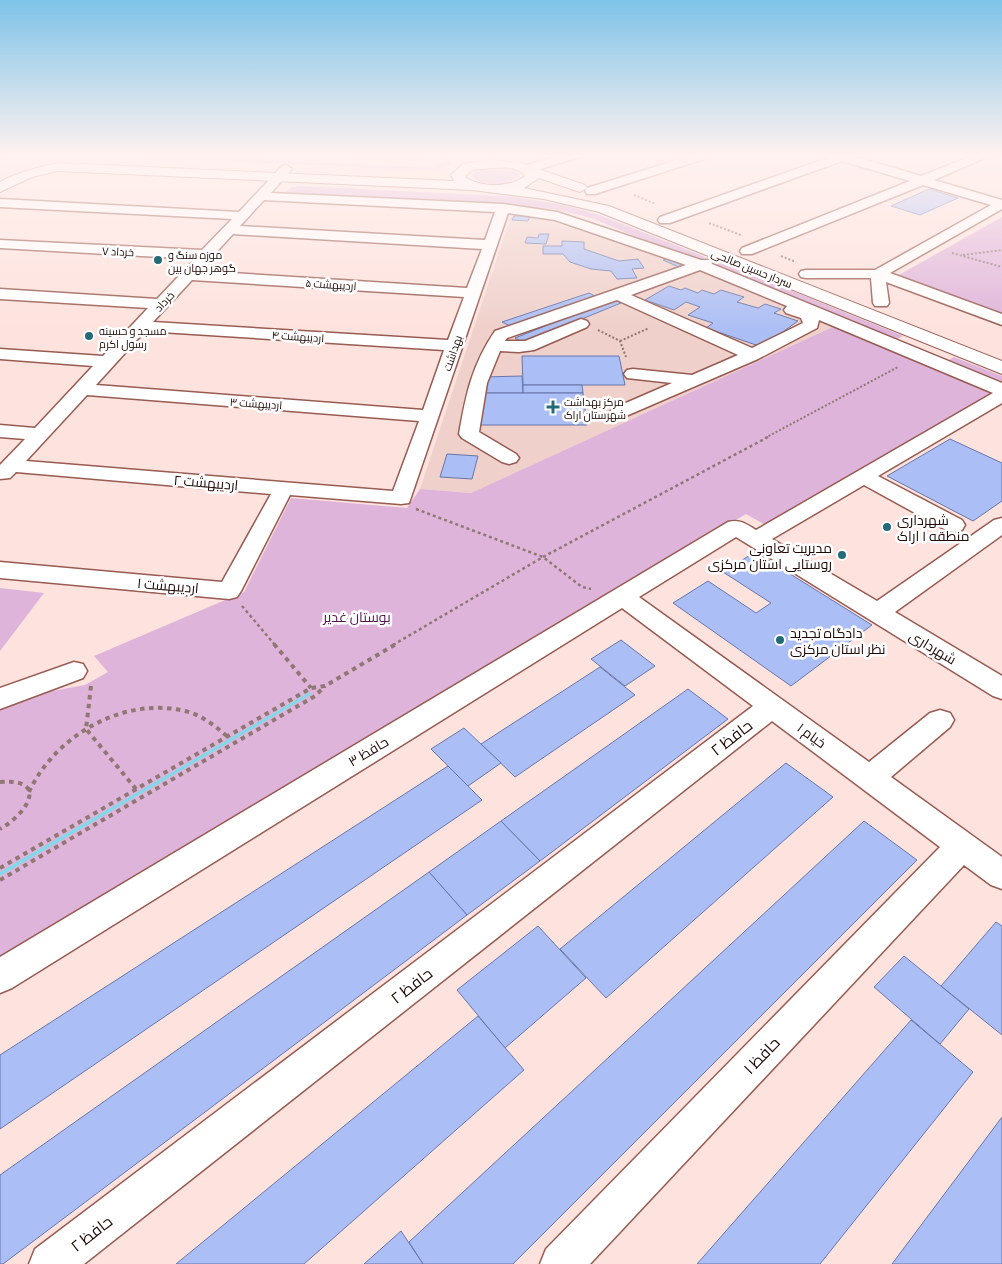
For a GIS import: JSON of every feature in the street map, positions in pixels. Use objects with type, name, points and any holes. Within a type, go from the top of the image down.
[{"type":"main road","name":"سردار حسین صالحی","points":[[616,213],[1002,368]]},
{"type":"main road","name":"سردار حسین صالحی","points":[[648,213],[899,310]]},
{"type":"street","points":[[186,213],[242,216]]},
{"type":"street","name":"خرداد","points":[[6,472],[245,213]]},
{"type":"street","name":"بهداشت","points":[[401,498],[501,213]]},
{"type":"street","points":[[537,213],[557,216],[701,265],[1002,390]]},
{"type":"street","points":[[747,251],[840,213]]},
{"type":"street","points":[[878,274],[986,213]]},
{"type":"street","points":[[666,220],[683,214]]},
{"type":"street","points":[[230,230],[490,246]]},
{"type":"street","name":"خرداد ۷","points":[[0,244],[206,255]]},
{"type":"street","points":[[509,458],[469,434],[478,376],[494,345],[501,336],[722,256]]},
{"type":"street","points":[[806,274],[878,274],[1002,320]]},
{"type":"street","points":[[878,274],[881,303]]},
{"type":"street","name":"اردیبهشت ۵","points":[[188,275],[474,293]]},
{"type":"street","points":[[619,413],[752,355],[811,325],[812,320],[807,315],[738,290],[672,275]]},
{"type":"street","points":[[0,294],[161,304]]},
{"type":"street","points":[[617,294],[752,355]]},
{"type":"street","points":[[494,345],[528,346],[634,302]]},
{"type":"street","name":"اردیبهشت ۴","points":[[141,326],[455,346]]},
{"type":"street","points":[[0,354],[107,362]]},
{"type":"street","points":[[633,374],[694,380]]},
{"type":"street","name":"اردیبهشت ۳","points":[[82,389],[430,416]]},
{"type":"street","name":"حافظ ۳","points":[[0,976],[622,596],[864,476],[1002,395]]},
{"type":"street","points":[[0,431],[41,434]]},
{"type":"street","name":"اردیبهشت ۲","points":[[6,472],[401,498]]},
{"type":"street","points":[[864,476],[954,525]]},
{"type":"street","points":[[229,591],[280,496]]},
{"type":"street","points":[[877,613],[1002,525]]},
{"type":"street","name":"شهرداری","points":[[746,533],[1002,689]]},
{"type":"street","name":"اردیبهشت ۱","points":[[0,570],[229,591]]},
{"type":"street","name":"خیام ۱","points":[[622,596],[1002,874]]},
{"type":"street","points":[[0,699],[74,671]]},
{"type":"street","name":"حافظ ۲","points":[[50,1264],[772,706]]},
{"type":"street","points":[[870,778],[940,720]]},
{"type":"street","name":"حافظ ۱","points":[[561,1264],[962,845]]},
{"type":"path","points":[[683,214],[765,244]]},
{"type":"path","points":[[928,246],[1002,267]]},
{"type":"path","points":[[962,255],[1002,250]]},
{"type":"path","points":[[0,880],[315,696],[325,686],[543,557],[896,369],[915,354]]},
{"type":"path","points":[[401,498],[416,509],[543,557],[582,587],[622,596]]},
{"type":"path","points":[[229,591],[311,688]]},
{"type":"path","points":[[74,671],[92,677],[86,729],[136,790]]},
{"type":"path","points":[[0,868],[311,688],[325,686]]},
{"type":"path","points":[[29,792],[38,774],[51,757],[67,742],[86,729],[128,712],[170,708],[189,712],[206,718],[220,727],[228,736]]},
{"type":"path","points":[[0,782],[14,781],[24,785],[29,792],[30,799],[27,808],[21,815],[12,823],[0,829]]},
{"type":"shaded area","name":"مرکز بهداشت شهرستان اراک","points":[[512,213],[532,216],[697,267],[837,325],[471,493],[420,489]]},
{"type":"green space","points":[[571,213],[592,213],[602,216],[705,257],[697,262],[591,218]]},
{"type":"green space","points":[[1002,217],[1002,315],[897,276]]},
{"type":"green space","points":[[723,263],[903,336],[893,341],[709,265]]},
{"type":"green space","name":"بوستان غدیر","points":[[837,325],[998,392],[767,526],[746,514],[0,960],[0,708],[36,694],[85,685],[108,672],[94,656],[244,592],[291,498],[407,508],[420,489],[471,493]]},
{"type":"green space","points":[[954,357],[1002,376],[1002,387],[944,363]]},
{"type":"green space","points":[[0,588],[44,593],[0,651]]},
{"type":"water","points":[[310,692],[312,694],[0,876],[0,872]]},
{"type":"building","points":[[514,216],[530,216],[528,221],[512,220]]},
{"type":"building","points":[[539,234],[549,234],[546,244],[525,243],[527,237],[538,238]]},
{"type":"building","points":[[562,241],[584,242],[584,249],[619,261],[638,259],[644,268],[632,269],[637,278],[617,279],[611,271],[591,269],[570,262],[563,254],[543,254],[543,246],[562,246]]},
{"type":"building","points":[[668,258],[688,265],[681,268],[663,260]]},
{"type":"building","points":[[669,286],[681,290],[685,288],[698,293],[702,290],[714,294],[721,290],[744,297],[737,302],[758,308],[765,304],[781,309],[774,313],[798,321],[762,347],[706,328],[713,323],[688,315],[700,307],[686,302],[674,310],[645,300]]},
{"type":"building","points":[[589,293],[597,297],[510,326],[502,322]]},
{"type":"building","points":[[613,299],[621,303],[523,343],[515,338]]},
{"type":"building","points":[[522,356],[619,356],[625,385],[523,385]]},
{"type":"building","points":[[522,376],[523,393],[482,393],[483,377]]},
{"type":"building","points":[[523,385],[582,385],[583,393],[523,393]]},
{"type":"building","points":[[482,393],[583,393],[587,425],[481,425]]},
{"type":"building","points":[[950,439],[1002,463],[1002,501],[973,521],[887,476]]},
{"type":"building","points":[[447,454],[478,456],[472,479],[440,477]]},
{"type":"building","points":[[755,552],[872,625],[791,686],[673,603],[708,581],[756,613],[771,603],[723,572]]},
{"type":"building","points":[[621,640],[655,666],[625,686],[591,659]]},
{"type":"building","points":[[600,667],[635,695],[515,777],[481,744]]},
{"type":"building","points":[[688,689],[728,719],[540,861],[501,821]]},
{"type":"building","points":[[464,728],[501,763],[468,786],[431,749]]},
{"type":"building","points":[[786,763],[833,797],[606,998],[560,949]]},
{"type":"building","points":[[448,766],[482,800],[0,1129],[0,1055]]},
{"type":"building","points":[[501,821],[540,861],[467,915],[429,872]]},
{"type":"building","points":[[864,821],[917,860],[513,1264],[423,1264],[409,1242]]},
{"type":"building","points":[[429,872],[467,915],[3,1264],[0,1264],[0,1175]]},
{"type":"building","points":[[996,922],[1002,926],[1002,1035],[941,986]]},
{"type":"building","points":[[538,926],[586,978],[505,1048],[457,990]]},
{"type":"building","points":[[904,956],[969,1009],[940,1044],[874,987]]},
{"type":"building","points":[[478,1016],[524,1070],[304,1264],[176,1264]]},
{"type":"building","points":[[911,1020],[973,1072],[820,1264],[697,1264]]},
{"type":"building","points":[[1002,1117],[1002,1264],[892,1264]]},
{"type":"building","points":[[401,1231],[423,1264],[364,1264]]},
{"type":"place","name":"موزه سنگ و گوهر جهان بین","points":[[158,260]]},
{"type":"place","name":"مسجد و حسینه رسول اکرم","points":[[89,336]]},
{"type":"place","name":"مرکز بهداشت شهرستان اراک","points":[[553,407]]},
{"type":"place","name":"شهرداری منطقه ۱ اراک","points":[[887,527]]},
{"type":"place","name":"مدیریت تعاونی روستایی استان مرکزی","points":[[842,555]]},
{"type":"place","name":"دادگاه تجدید نظر استان مرکزی","points":[[780,640]]}]
